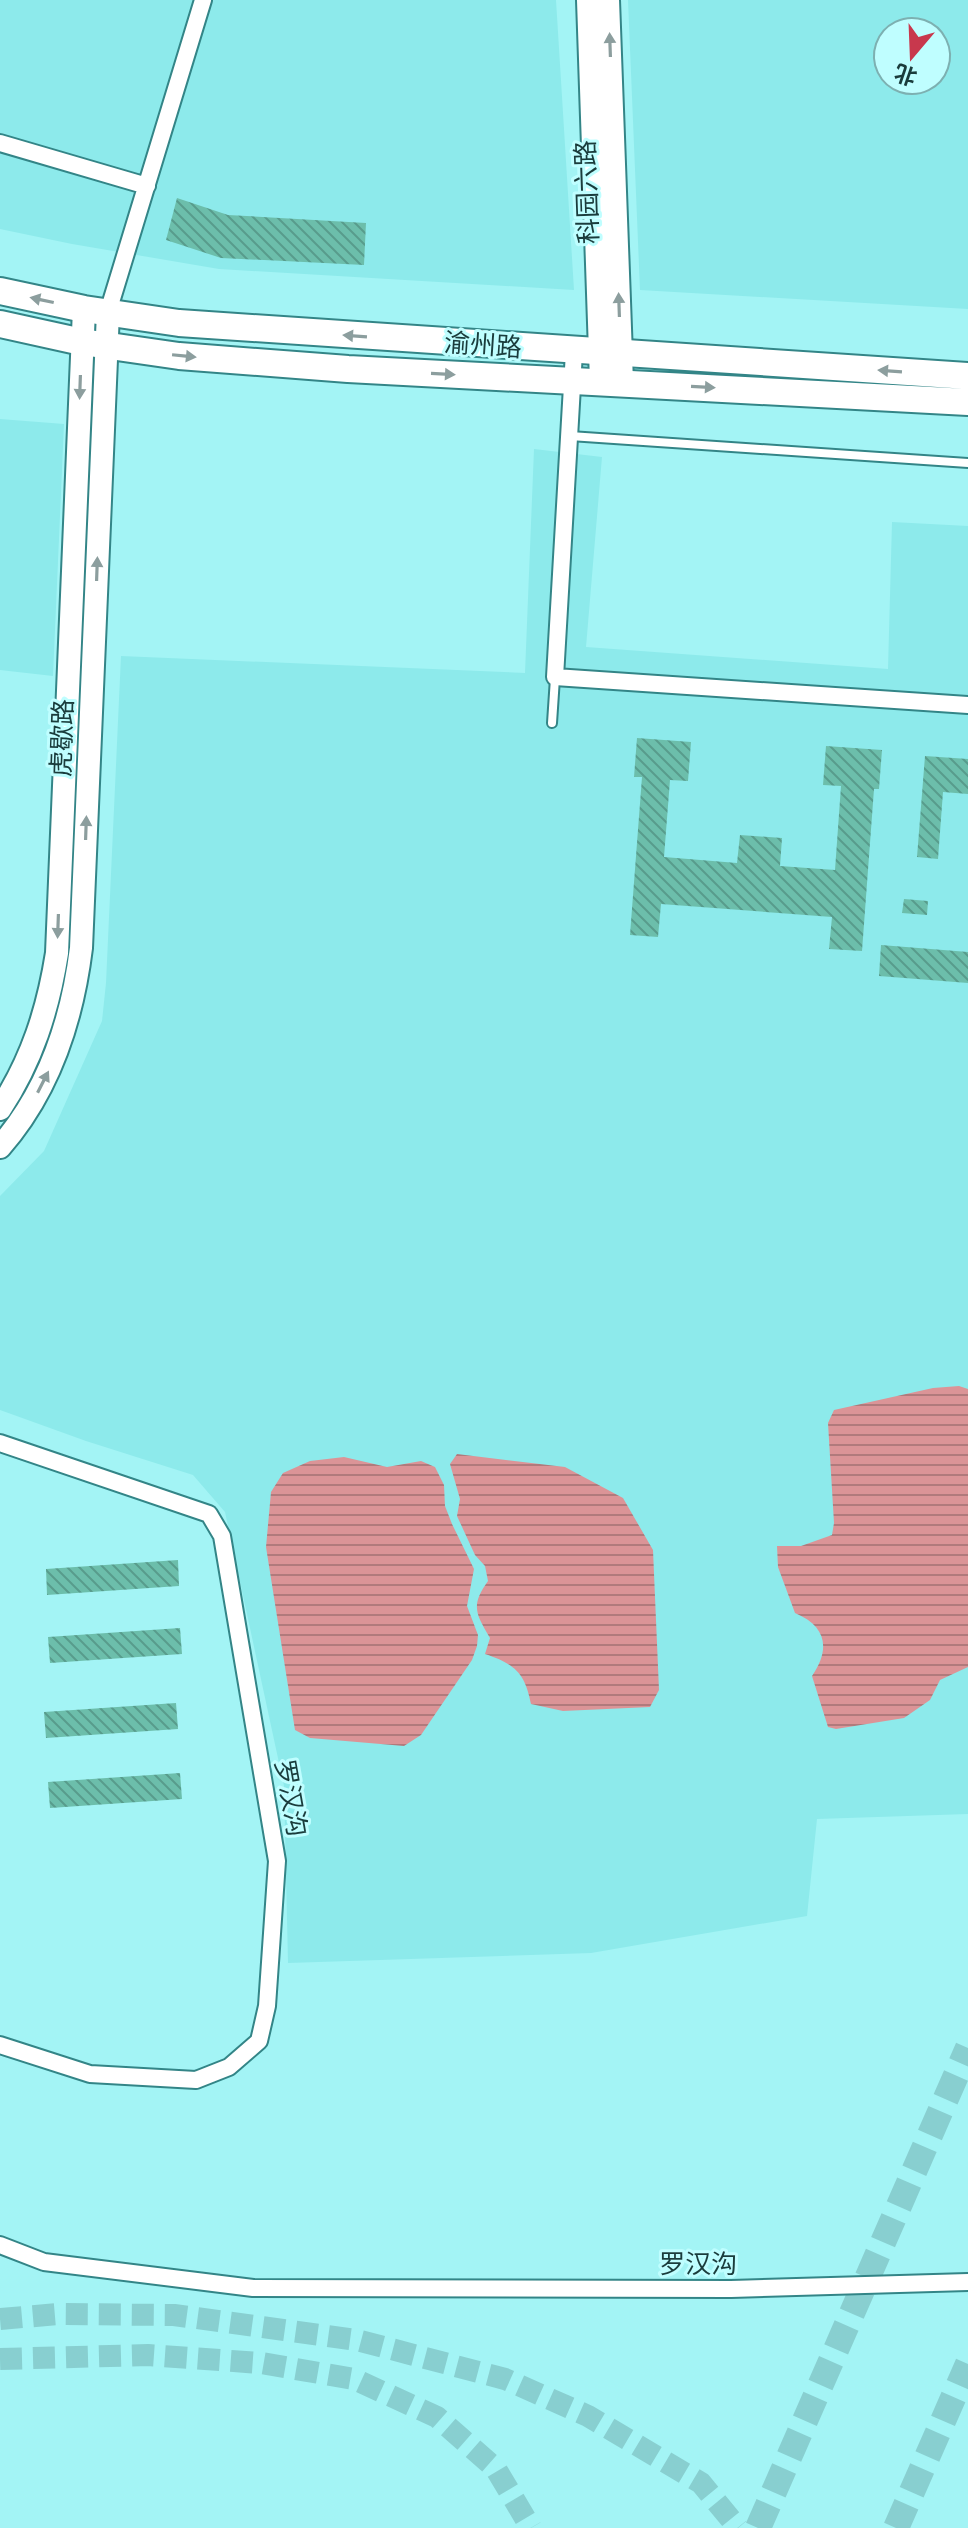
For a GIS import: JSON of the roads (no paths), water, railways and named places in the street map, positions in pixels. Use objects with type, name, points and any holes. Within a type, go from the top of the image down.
[{"type":"main road","name":"科园六路","points":[[588,0],[611,353]]},
{"type":"main road","name":"科园六路","points":[[608,0],[612,382]]},
{"type":"main road","name":"渝州路","points":[[0,291],[179,323],[574,352],[968,376]]},
{"type":"main road","name":"虎歇路","points":[[0,1109],[28,1061],[42,1025],[57,953],[96,310]]},
{"type":"main road","name":"渝州路","points":[[0,324],[94,344],[179,356],[348,369],[968,402]]},
{"type":"main road","name":"虎歇路","points":[[0,1147],[30,1108],[47,1075],[76,991],[81,948],[94,344]]},
{"type":"street","points":[[96,310],[147,186],[203,0]]},
{"type":"street","points":[[0,143],[147,186]]},
{"type":"street","points":[[574,352],[555,677],[968,705]]},
{"type":"street","name":"罗汉沟","points":[[0,1443],[209,1514],[222,1536],[277,1861],[267,2006],[259,2041],[229,2067],[196,2080],[90,2074],[0,2045]]},
{"type":"street","name":"罗汉沟","points":[[0,2245],[44,2262],[253,2288],[731,2289],[968,2282]]},
{"type":"lane","points":[[569,436],[968,463]]},
{"type":"lane","points":[[552,723],[555,677]]},
{"type":"tunnel","points":[[758,2528],[968,2048]]},
{"type":"tunnel","points":[[0,2319],[58,2314],[174,2315],[357,2340],[505,2379],[588,2416],[701,2483],[738,2528]]},
{"type":"tunnel","points":[[0,2359],[148,2355],[261,2363],[354,2379],[437,2417],[496,2469],[531,2528]]},
{"type":"tunnel","points":[[896,2528],[968,2364]]}]
